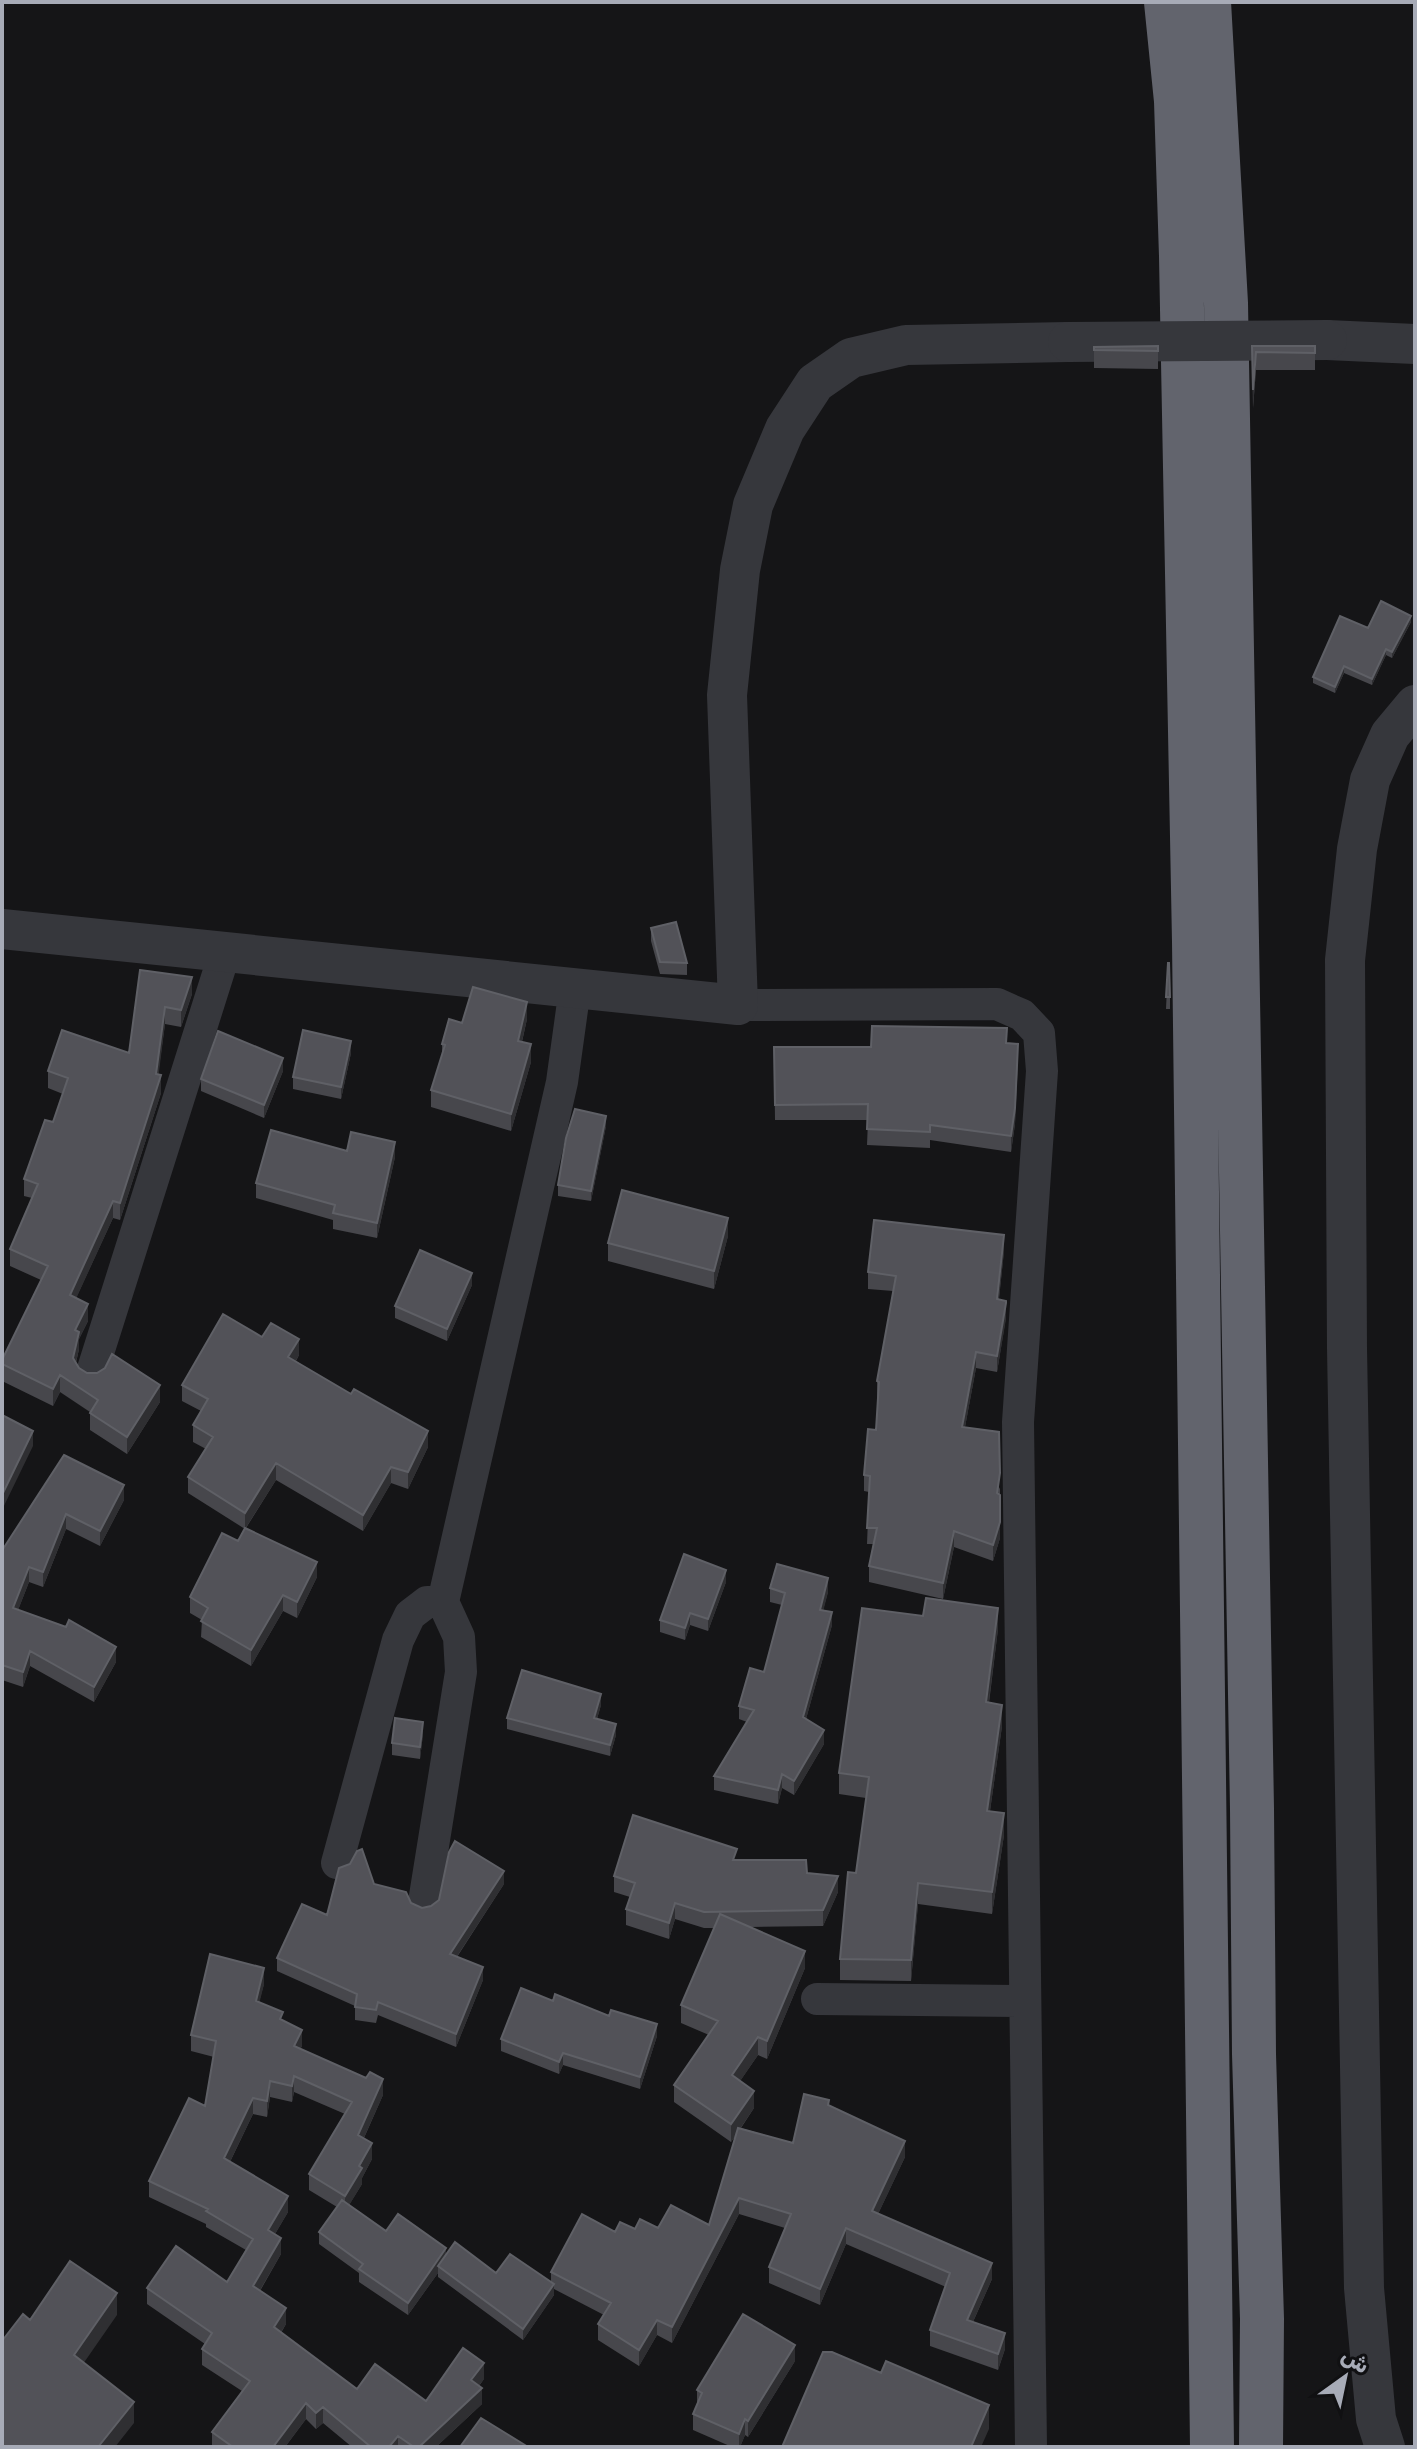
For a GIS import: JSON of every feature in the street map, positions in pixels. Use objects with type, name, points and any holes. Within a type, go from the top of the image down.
[{"type":"highway","points":[[1166,2],[1176,101],[1194,942],[1212,2447]]},
{"type":"highway","points":[[1209,2],[1226,318],[1252,1778],[1254,2054],[1262,2319],[1261,2447]]},
{"type":"street","points":[[738,1005],[727,695],[740,570],[753,505],[785,429],[815,383],[851,358],[906,345],[1327,340],[1415,344]]},
{"type":"street","points":[[1385,2447],[1376,2419],[1364,2288],[1348,1364],[1345,960],[1357,849],[1370,780],[1390,735],[1415,705]]},
{"type":"street","points":[[2,929],[738,1005],[997,1004],[1022,1015],[1039,1033],[1042,1071],[1018,1422],[1031,2447]]},
{"type":"street","points":[[92,1372],[225,952]]},
{"type":"street","points":[[424,1902],[461,1672],[459,1637],[443,1602],[562,1082],[575,988]]},
{"type":"street","points":[[337,1863],[398,1640],[410,1615],[427,1602],[443,1602]]},
{"type":"street","points":[[817,1999],[1025,2001]]},
{"type":"building","points":[[1158,346],[1158,351],[1094,350],[1094,347]]},
{"type":"building","points":[[1252,346],[1315,346],[1315,353],[1256,352],[1253,390]]},
{"type":"building","points":[[1381,601],[1411,616],[1392,652],[1386,649],[1372,679],[1344,666],[1335,687],[1313,677],[1340,616],[1368,628]]},
{"type":"building","points":[[676,922],[687,963],[660,962],[651,928]]},
{"type":"building","points":[[1168,963],[1170,997],[1166,997]]},
{"type":"building","points":[[140,970],[192,977],[181,1010],[165,1007],[156,1074],[161,1075],[120,1203],[113,1201],[70,1295],[88,1304],[75,1330],[79,1332],[73,1358],[79,1368],[87,1373],[97,1373],[105,1368],[112,1354],[160,1385],[127,1437],[90,1413],[98,1400],[60,1375],[53,1389],[2,1364],[2,1360],[48,1266],[10,1249],[38,1184],[24,1179],[45,1120],[53,1122],[68,1078],[48,1071],[62,1030],[129,1053]]},
{"type":"building","points":[[473,987],[527,1002],[518,1041],[531,1044],[511,1114],[431,1090],[445,1045],[442,1044],[449,1019],[462,1023]]},
{"type":"building","points":[[872,1026],[1007,1028],[1006,1043],[1018,1044],[1011,1136],[930,1125],[930,1132],[867,1129],[868,1104],[775,1105],[774,1047],[871,1047]]},
{"type":"building","points":[[303,1030],[351,1041],[341,1087],[293,1077]]},
{"type":"building","points":[[218,1031],[283,1058],[264,1105],[201,1079]]},
{"type":"building","points":[[575,1109],[606,1116],[591,1191],[558,1185],[566,1138]]},
{"type":"building","points":[[271,1130],[347,1151],[351,1132],[395,1142],[377,1223],[333,1213],[335,1205],[256,1183]]},
{"type":"building","points":[[622,1190],[728,1218],[714,1271],[608,1243]]},
{"type":"building","points":[[874,1220],[1004,1235],[997,1299],[1006,1303],[997,1356],[976,1352],[962,1427],[999,1432],[997,1493],[1000,1495],[1000,1522],[993,1545],[954,1531],[943,1583],[869,1566],[877,1528],[867,1528],[870,1476],[864,1475],[868,1429],[876,1430],[877,1381],[896,1276],[868,1272]]},
{"type":"building","points":[[420,1250],[472,1273],[447,1329],[395,1306]]},
{"type":"building","points":[[223,1314],[262,1337],[271,1323],[299,1339],[288,1357],[351,1394],[354,1389],[428,1431],[408,1472],[391,1467],[363,1515],[276,1463],[245,1513],[188,1477],[213,1437],[193,1425],[208,1399],[182,1385]]},
{"type":"building","points":[[2,1415],[33,1431],[2,1495]]},
{"type":"building","points":[[64,1455],[124,1485],[100,1531],[66,1514],[43,1572],[29,1567],[13,1608],[66,1627],[69,1620],[116,1647],[94,1687],[30,1651],[23,1672],[2,1665],[2,1549]]},
{"type":"building","points":[[245,1528],[317,1562],[297,1602],[283,1595],[251,1650],[201,1621],[208,1608],[190,1597],[222,1533],[238,1541]]},
{"type":"building","points":[[684,1554],[726,1570],[708,1619],[690,1613],[685,1628],[660,1620]]},
{"type":"building","points":[[777,1564],[828,1578],[820,1610],[832,1612],[803,1717],[824,1730],[794,1781],[782,1774],[778,1790],[714,1776],[754,1710],[739,1706],[750,1668],[764,1672],[785,1593],[770,1588]]},
{"type":"building","points":[[926,1598],[998,1608],[986,1702],[1002,1705],[987,1811],[1004,1813],[992,1892],[918,1883],[911,1960],[840,1959],[848,1872],[856,1873],[869,1777],[839,1773],[862,1608],[923,1616]]},
{"type":"building","points":[[522,1670],[601,1694],[594,1718],[616,1724],[610,1745],[507,1718]]},
{"type":"building","points":[[395,1718],[423,1722],[420,1747],[392,1743]]},
{"type":"building","points":[[633,1815],[737,1849],[733,1860],[806,1860],[807,1873],[838,1876],[823,1910],[704,1912],[675,1903],[669,1923],[626,1909],[635,1883],[614,1876]]},
{"type":"building","points":[[455,1841],[504,1871],[450,1954],[483,1967],[456,2034],[378,2002],[376,2010],[355,2007],[357,1994],[277,1958],[302,1904],[327,1915],[339,1868],[350,1864],[357,1851],[362,1849],[374,1884],[406,1892],[411,1903],[422,1908],[439,1900],[449,1852]]},
{"type":"building","points":[[720,1914],[805,1951],[767,2041],[758,2037],[732,2075],[754,2091],[731,2124],[674,2085],[718,2021],[681,2005]]},
{"type":"building","points":[[210,1954],[264,1968],[256,2001],[283,2012],[280,2019],[302,2030],[294,2046],[366,2078],[370,2072],[383,2079],[358,2135],[372,2143],[359,2166],[362,2168],[345,2196],[309,2174],[352,2102],[294,2076],[292,2086],[270,2081],[267,2101],[253,2098],[224,2158],[288,2196],[268,2230],[281,2238],[253,2286],[286,2308],[274,2327],[357,2389],[375,2364],[426,2401],[463,2348],[484,2363],[471,2380],[482,2388],[419,2447],[398,2436],[389,2447],[371,2447],[323,2407],[316,2413],[306,2403],[273,2447],[233,2447],[212,2432],[250,2381],[202,2349],[212,2333],[147,2288],[176,2246],[227,2282],[253,2239],[206,2211],[208,2209],[149,2181],[189,2098],[205,2106],[216,2041],[191,2035]]},
{"type":"building","points":[[521,1988],[553,2001],[555,1994],[609,2016],[611,2010],[657,2024],[640,2077],[563,2053],[559,2062],[501,2039]]},
{"type":"building","points":[[804,2094],[829,2100],[828,2105],[905,2141],[872,2211],[992,2263],[967,2320],[1005,2333],[998,2354],[930,2330],[950,2273],[846,2228],[820,2289],[769,2267],[791,2214],[739,2198],[672,2327],[657,2320],[639,2350],[598,2324],[611,2303],[551,2272],[582,2214],[615,2232],[620,2222],[635,2229],[640,2219],[658,2228],[671,2205],[709,2225],[738,2128],[793,2143]]},
{"type":"building","points":[[342,2200],[386,2231],[398,2214],[446,2248],[408,2303],[359,2269],[363,2264],[319,2232]]},
{"type":"building","points":[[455,2242],[496,2273],[510,2254],[554,2284],[523,2329],[438,2266]]},
{"type":"building","points":[[70,2261],[117,2293],[74,2355],[134,2402],[98,2447],[2,2447],[2,2341],[23,2314],[30,2320]]},
{"type":"building","points":[[743,2314],[795,2345],[748,2421],[745,2419],[739,2434],[693,2414],[702,2393],[697,2390]]},
{"type":"building","points":[[823,2352],[832,2352],[881,2373],[886,2361],[989,2405],[971,2447],[782,2447]]},
{"type":"building","points":[[481,2418],[528,2447],[460,2447]]}]
